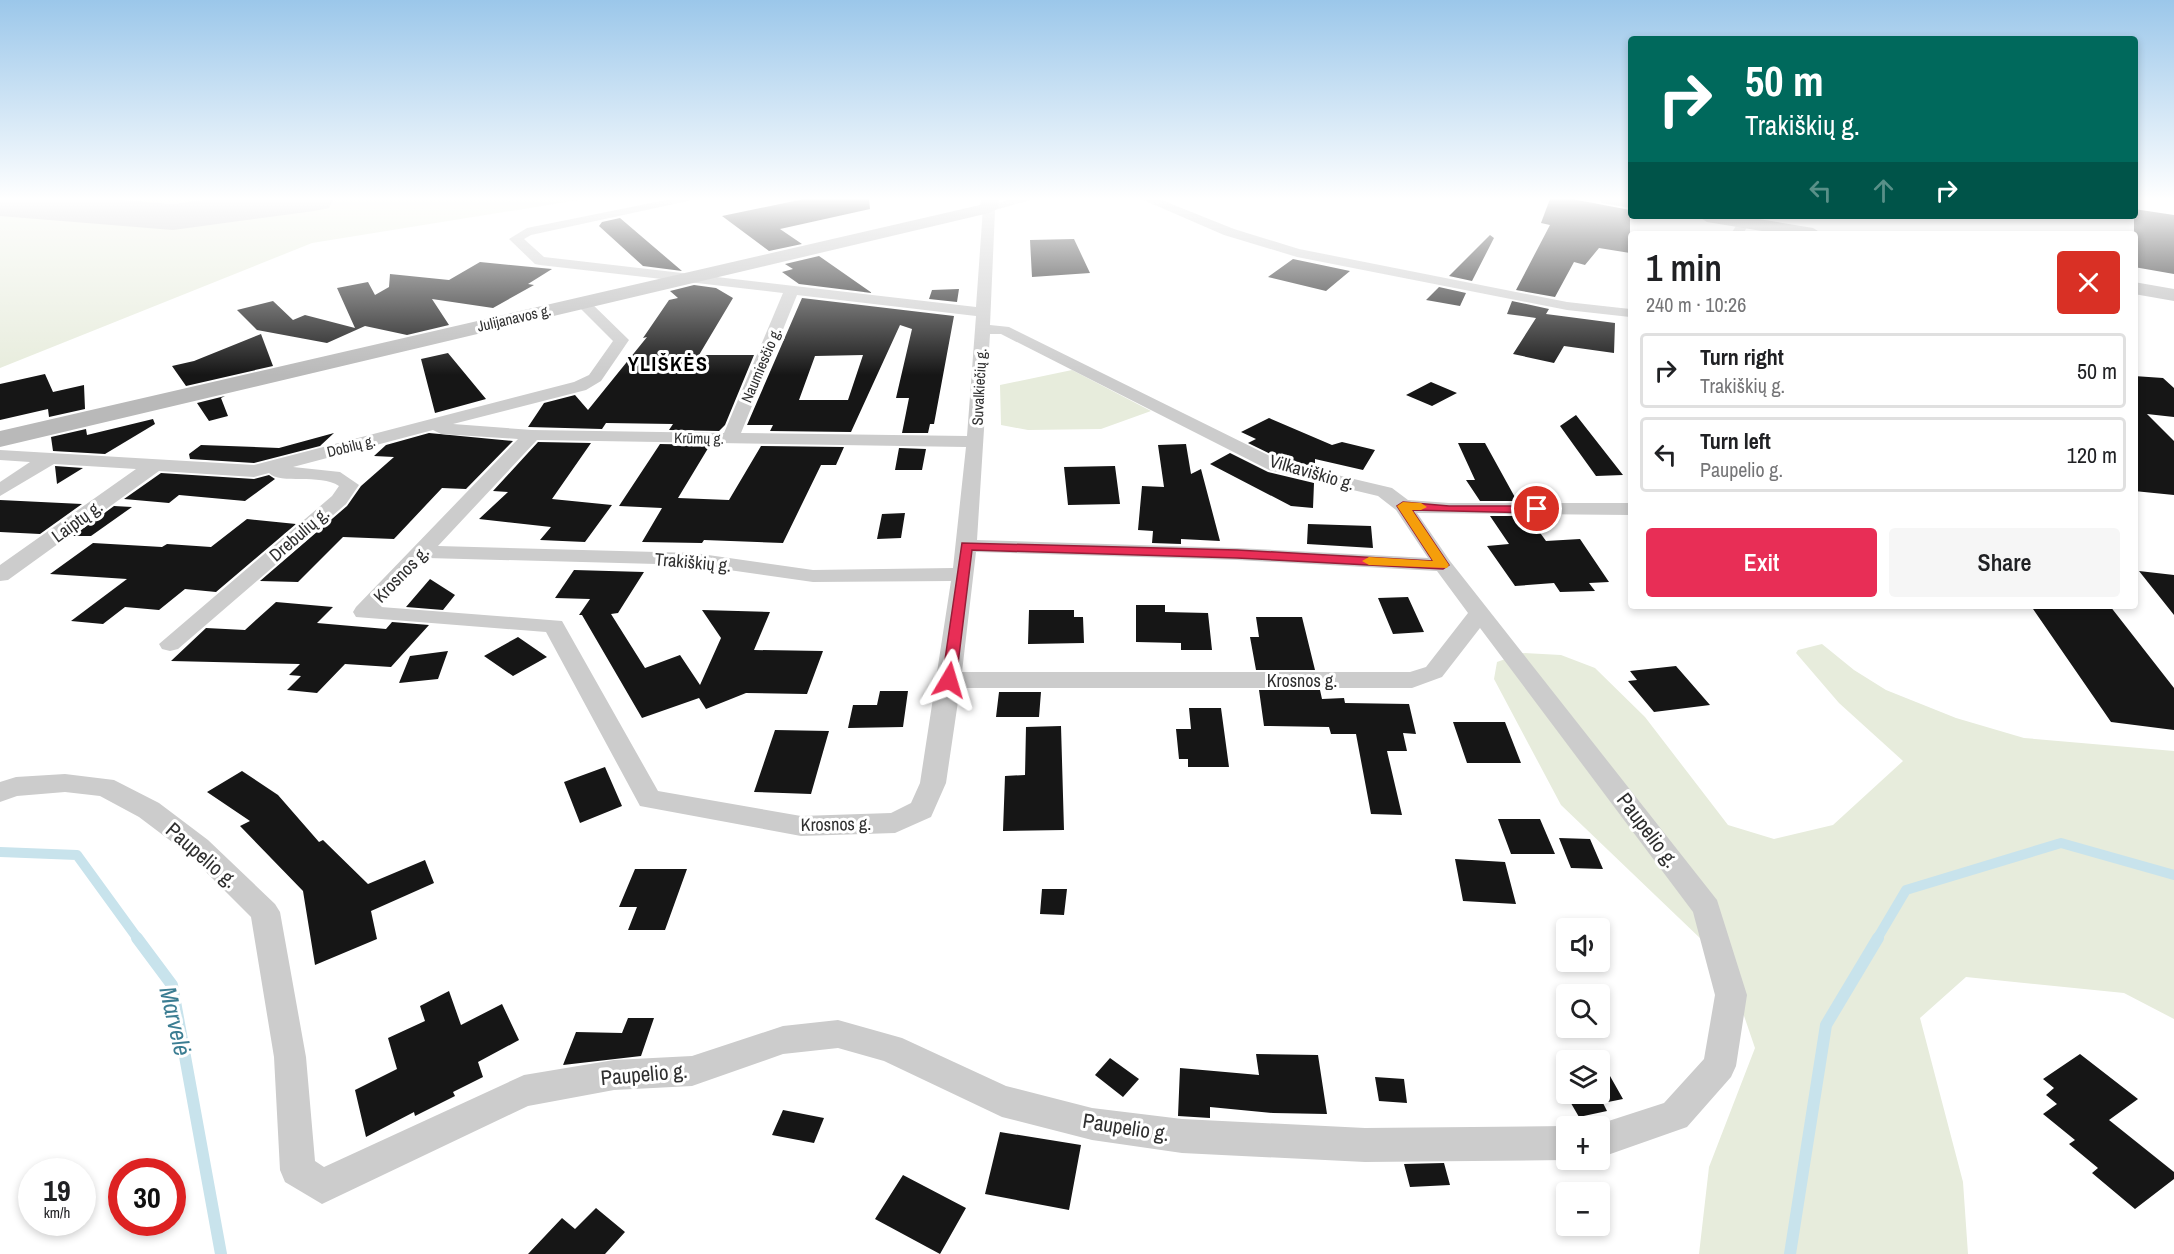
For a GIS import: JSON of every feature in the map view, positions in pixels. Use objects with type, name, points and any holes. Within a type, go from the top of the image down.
[{"type":"main road","name":"Julijanavos g.","points":[[0,439],[765,258]]},
{"type":"main road","points":[[2138,289],[2174,295]]},
{"type":"street","name":"Vilkaviškio g.","points":[[536,258],[540,261],[677,279],[792,290],[982,321],[1276,466],[1385,492],[1403,506],[1449,509],[1628,509]]},
{"type":"street","name":"Suvalkiečių g.","points":[[949,680],[976,442],[986,258]]},
{"type":"street","points":[[1320,258],[1567,306],[1628,313]]},
{"type":"street","name":"Naumiesčio g.","points":[[730,439],[792,290]]},
{"type":"street","name":"Dobilų g.","points":[[0,455],[47,460],[254,471],[423,428],[580,386],[595,378],[621,340],[582,302]]},
{"type":"street","name":"Krūmų g.","points":[[423,428],[532,435],[976,442]]},
{"type":"street","name":"Krosnos g.","points":[[532,435],[364,612],[554,626],[649,799],[801,826],[895,823],[921,810],[933,783],[949,680],[1412,680],[1434,672],[1481,612]]},
{"type":"street","points":[[0,489],[47,460]]},
{"type":"street","name":"Laiptų g.","points":[[0,576],[153,466]]},
{"type":"street","name":"Drebulių g.","points":[[170,644],[339,500],[349,485],[343,479],[320,474],[254,471]]},
{"type":"street","name":"Paupelio g.","points":[[1403,506],[1443,565],[1707,908],[1731,994],[1719,1065],[1675,1116],[1610,1139]]},
{"type":"street","points":[[966,546],[1237,554],[1443,565]]},
{"type":"street","name":"Trakiškių g.","points":[[423,552],[694,559],[813,576],[962,574]]},
{"type":"street","name":"Paupelio g.","points":[[0,792],[64,783],[105,787],[148,810],[198,847],[265,912],[290,1057],[298,1170],[322,1186],[524,1091],[614,1075],[692,1071],[783,1040],[838,1034],[890,1047],[1002,1101],[1092,1124],[1182,1137],[1353,1144],[1556,1143]]},
{"type":"green space","points":[[0,258],[276,258],[0,368]]},
{"type":"green space","points":[[1072,370],[1151,411],[1101,429],[1028,430],[1001,425],[1000,385]]},
{"type":"green space","points":[[1822,644],[1854,670],[1886,690],[1956,718],[2024,738],[2174,751],[2174,1019],[2124,993],[1966,977],[1920,1018],[1963,1182],[1968,1254],[1699,1254],[1709,1167],[1755,1048],[1726,963],[1561,805],[1494,679],[1497,662],[1522,653],[1561,655],[1595,668],[1645,717],[1728,825],[1774,839],[1833,825],[1903,761],[1839,703],[1796,653],[1798,650]]},
{"type":"building","points":[[634,258],[666,258],[682,271],[643,266]]},
{"type":"building","points":[[821,258],[872,293],[799,284],[782,272],[793,269],[785,264]]},
{"type":"building","points":[[1031,258],[1083,258],[1090,273],[1032,277]]},
{"type":"building","points":[[1467,258],[1484,258],[1472,281],[1449,276]]},
{"type":"building","points":[[1533,258],[1591,258],[1585,265],[1574,262],[1555,297],[1516,290]]},
{"type":"building","points":[[2138,258],[2174,258],[2174,274],[2138,268]]},
{"type":"building","points":[[1293,259],[1350,271],[1326,291],[1268,277]]},
{"type":"building","points":[[480,262],[552,269],[528,284],[534,285],[493,308],[432,299],[449,325],[407,335],[365,326],[327,343],[257,330],[237,310],[273,301],[293,320],[305,315],[355,328],[337,288],[368,282],[375,295],[389,287],[390,274],[449,280]]},
{"type":"building","points":[[694,285],[716,288],[733,298],[699,355],[754,355],[725,425],[719,431],[669,430],[673,424],[606,423],[602,429],[528,427],[544,403],[575,395],[588,410],[647,337],[643,338],[669,300],[678,298],[670,291]]},
{"type":"building","points":[[1439,287],[1466,293],[1460,306],[1426,300]]},
{"type":"building","points":[[959,289],[957,302],[929,299],[932,290]]},
{"type":"building","points":[[802,298],[954,316],[934,424],[930,424],[928,433],[902,433],[909,398],[896,398],[912,329],[900,325],[851,432],[770,431],[773,425],[747,425]],"holes":[[[863,355],[848,400],[799,400],[815,356]]]},
{"type":"building","points":[[1512,301],[1549,309],[1546,314],[1615,323],[1614,353],[1564,346],[1554,363],[1513,354],[1536,318],[1507,314]]},
{"type":"building","points":[[261,334],[273,366],[186,386],[172,366],[194,361]]},
{"type":"building","points":[[448,353],[486,399],[435,413],[421,359]]},
{"type":"building","points":[[45,374],[53,392],[84,385],[85,409],[49,417],[48,409],[0,420],[0,384]]},
{"type":"building","points":[[2138,376],[2163,378],[2174,388],[2174,417],[2147,414],[2174,441],[2174,495],[2138,491]]},
{"type":"building","points":[[1431,382],[1457,393],[1432,406],[1406,395]]},
{"type":"building","points":[[225,396],[221,398],[228,416],[209,421],[197,403]]},
{"type":"building","points":[[1576,415],[1623,475],[1596,476],[1560,426]]},
{"type":"building","points":[[1269,418],[1332,445],[1342,442],[1375,450],[1363,470],[1315,459],[1315,467],[1283,460],[1248,443],[1256,439],[1241,432]]},
{"type":"building","points":[[153,419],[155,424],[105,454],[53,451],[51,437],[86,429],[87,435]]},
{"type":"building","points":[[334,433],[320,446],[254,463],[190,459],[189,454],[201,445],[279,448]]},
{"type":"building","points":[[429,433],[513,441],[466,489],[442,488],[394,539],[343,537],[298,582],[260,581],[347,506],[361,486],[394,457],[374,456],[386,445]]},
{"type":"building","points":[[538,442],[591,443],[552,499],[612,505],[585,542],[540,540],[551,527],[479,519],[508,492],[493,491]]},
{"type":"building","points":[[1458,443],[1485,443],[1517,501],[1480,501],[1466,480],[1475,480]]},
{"type":"building","points":[[660,444],[710,445],[678,498],[729,500],[761,446],[844,447],[836,465],[821,465],[783,543],[704,540],[702,543],[642,542],[662,508],[619,506]]},
{"type":"building","points":[[1186,444],[1191,474],[1201,469],[1220,541],[1181,539],[1181,544],[1152,543],[1153,531],[1138,530],[1142,486],[1164,487],[1158,445]]},
{"type":"building","points":[[899,448],[926,449],[922,470],[895,470]]},
{"type":"building","points":[[1230,453],[1268,472],[1314,483],[1313,508],[1291,506],[1210,464]]},
{"type":"building","points":[[55,466],[83,468],[57,484]]},
{"type":"building","points":[[1115,466],[1120,504],[1068,505],[1064,467]]},
{"type":"building","points":[[161,473],[254,479],[269,475],[275,479],[245,501],[179,495],[169,503],[124,499]]},
{"type":"building","points":[[0,500],[82,504],[40,534],[0,532]]},
{"type":"building","points":[[114,506],[132,507],[91,536],[73,536]]},
{"type":"building","points":[[905,513],[901,538],[877,539],[882,514]]},
{"type":"building","points":[[1490,516],[1528,516],[1546,541],[1580,539],[1609,582],[1589,583],[1595,591],[1560,592],[1554,583],[1515,586],[1487,546],[1509,544]]},
{"type":"building","points":[[247,519],[296,524],[216,592],[185,589],[159,610],[125,607],[103,624],[71,621],[127,579],[50,574],[93,543],[211,547]]},
{"type":"building","points":[[1308,524],[1371,526],[1373,548],[1307,544]]},
{"type":"building","points":[[574,570],[644,572],[618,613],[611,614],[645,668],[680,655],[700,685],[721,638],[702,610],[770,612],[754,650],[823,651],[807,694],[746,693],[706,709],[699,698],[642,718],[582,615],[579,615],[590,599],[555,598]]},
{"type":"building","points":[[2139,571],[2174,575],[2174,615]]},
{"type":"building","points":[[430,579],[455,595],[443,610],[406,607]]},
{"type":"building","points":[[1408,597],[1424,632],[1393,634],[1378,598]]},
{"type":"building","points":[[276,602],[333,607],[317,623],[386,629],[392,622],[429,625],[391,667],[345,664],[317,693],[287,690],[301,676],[289,675],[300,664],[171,661],[206,628],[245,630]]},
{"type":"building","points":[[1136,605],[1165,605],[1165,612],[1208,613],[1212,650],[1181,650],[1181,643],[1136,642]]},
{"type":"building","points":[[2033,609],[2112,609],[2174,688],[2174,730],[2111,722]]},
{"type":"building","points":[[1029,610],[1074,610],[1074,617],[1083,617],[1084,643],[1028,644]]},
{"type":"building","points":[[1256,617],[1302,617],[1315,670],[1256,670],[1250,637],[1259,637]]},
{"type":"building","points":[[518,637],[547,657],[513,676],[484,656]]},
{"type":"building","points":[[448,651],[438,679],[399,683],[410,656]]},
{"type":"building","points":[[1676,666],[1710,705],[1654,712],[1628,681],[1637,680],[1630,671]]},
{"type":"building","points":[[1259,690],[1320,690],[1322,699],[1344,698],[1345,703],[1409,704],[1416,734],[1403,733],[1407,751],[1387,751],[1402,815],[1371,814],[1356,734],[1331,734],[1329,727],[1264,726]]},
{"type":"building","points":[[880,691],[908,691],[903,727],[848,728],[853,705],[877,705]]},
{"type":"building","points":[[999,692],[1041,692],[1039,717],[996,717]]},
{"type":"building","points":[[1189,708],[1221,708],[1229,767],[1188,767],[1188,759],[1179,759],[1176,729],[1191,729]]},
{"type":"building","points":[[1453,722],[1505,722],[1521,763],[1467,763]]},
{"type":"building","points":[[1061,726],[1064,830],[1003,831],[1005,776],[1025,775],[1026,727]]},
{"type":"building","points":[[775,730],[829,731],[811,794],[754,792]]},
{"type":"building","points":[[605,767],[622,806],[580,823],[564,782]]},
{"type":"building","points":[[242,771],[278,795],[319,842],[323,840],[368,884],[425,860],[434,883],[371,911],[377,939],[315,965],[303,891],[240,826],[250,821],[207,792]]},
{"type":"building","points":[[1498,819],[1540,819],[1555,854],[1511,854]]},
{"type":"building","points":[[1559,838],[1590,839],[1603,869],[1571,868]]},
{"type":"building","points":[[1455,859],[1505,862],[1516,904],[1463,901]]},
{"type":"building","points":[[635,869],[687,869],[665,930],[628,930],[637,907],[619,907]]},
{"type":"building","points":[[1042,889],[1067,889],[1064,915],[1040,914]]},
{"type":"building","points":[[449,991],[461,1025],[502,1004],[519,1040],[478,1062],[483,1077],[453,1092],[455,1096],[415,1116],[414,1112],[366,1137],[355,1090],[397,1069],[388,1038],[425,1021],[420,1006]]},
{"type":"building","points":[[628,1018],[654,1018],[641,1056],[563,1065],[576,1032],[622,1033]]},
{"type":"building","points":[[1256,1054],[1318,1055],[1327,1114],[1273,1113],[1210,1107],[1210,1118],[1178,1116],[1180,1068],[1259,1075]]},
{"type":"building","points":[[2080,1054],[2138,1099],[2109,1120],[2174,1172],[2174,1179],[2135,1209],[2092,1173],[2098,1168],[2069,1144],[2075,1140],[2043,1114],[2057,1104],[2046,1095],[2054,1088],[2043,1079]]},
{"type":"building","points":[[1110,1058],[1139,1079],[1123,1097],[1095,1075]]},
{"type":"building","points":[[1610,1076],[1623,1099],[1610,1102]]},
{"type":"building","points":[[1375,1077],[1404,1079],[1407,1103],[1379,1101]]},
{"type":"building","points":[[1571,1104],[1604,1104],[1607,1111],[1584,1116],[1578,1116]]},
{"type":"building","points":[[783,1110],[824,1118],[814,1143],[772,1135]]},
{"type":"building","points":[[1000,1132],[1081,1145],[1069,1210],[985,1194]]},
{"type":"building","points":[[1444,1163],[1450,1185],[1410,1187],[1404,1164]]},
{"type":"building","points":[[903,1175],[966,1208],[940,1254],[875,1219]]},
{"type":"building","points":[[596,1208],[625,1232],[605,1254],[528,1254],[562,1218],[575,1229]]},
{"type":"waterway","points":[[1877,939],[1906,890],[2061,843],[2174,875]]},
{"type":"waterway","name":"Marvelė","points":[[0,852],[77,855],[138,939]]},
{"type":"waterway","name":"Marvelė","points":[[137,938],[172,985],[221,1254]]},
{"type":"waterway","points":[[1790,1254],[1826,1025],[1878,938]]},
{"type":"slow traffic","points":[[1369,561],[1443,565],[1403,506],[1421,507]]},
{"type":"district","name":"YLIŠKĖS","points":[[668,363]]},
{"type":"route","points":[[949,680],[966,546],[1237,554],[1443,565],[1403,506],[1449,509],[1537,509]]}]
